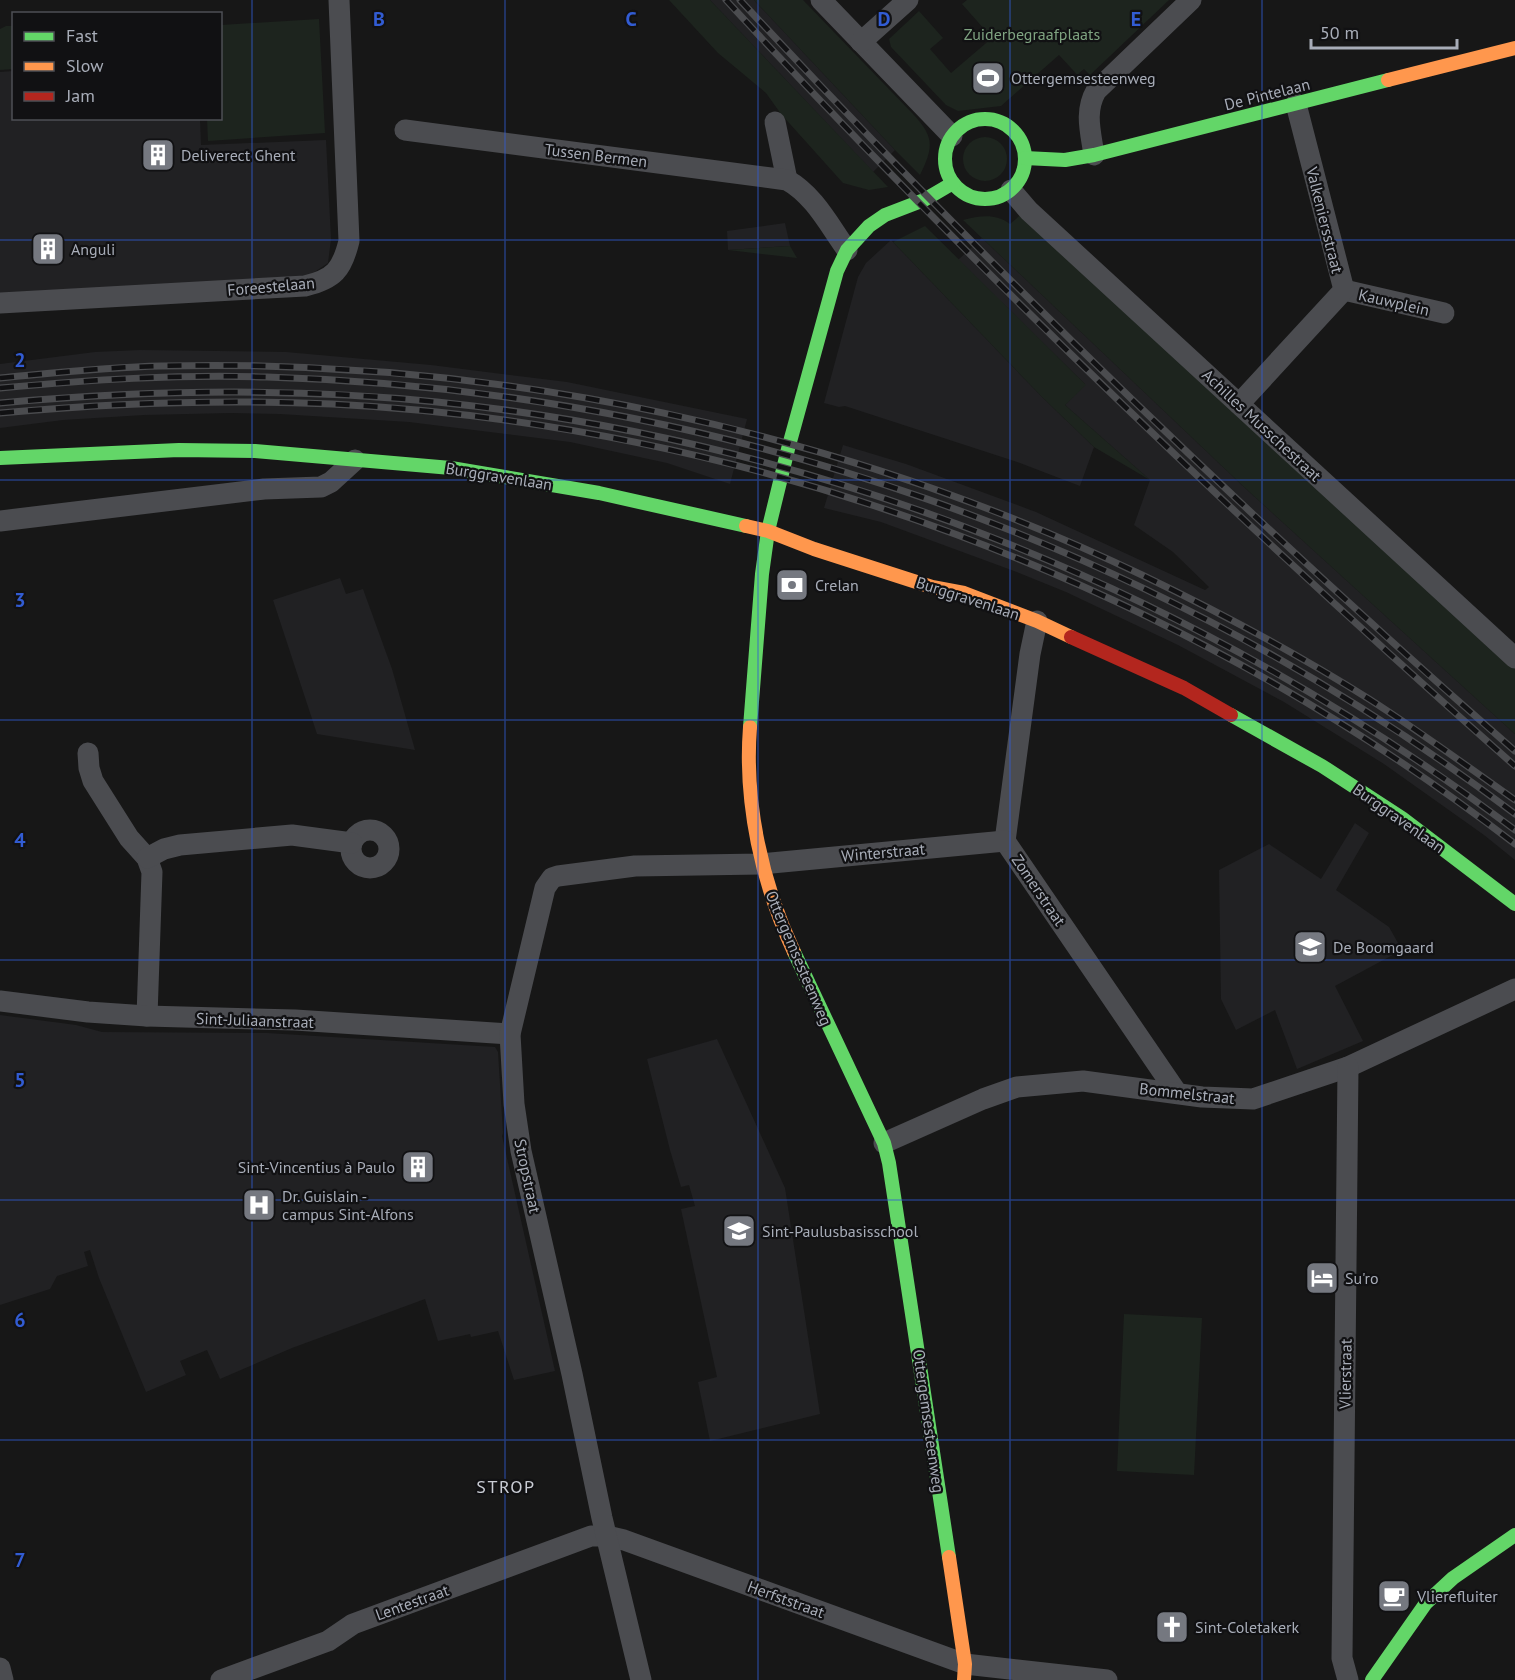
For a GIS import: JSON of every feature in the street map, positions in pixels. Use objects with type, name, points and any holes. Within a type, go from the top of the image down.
[{"type":"street","name":"Foreestelaan","points":[[0,303],[305,286],[322,282],[335,274],[345,259],[349,242],[339,0]]},
{"type":"street","points":[[822,0],[952,136]]},
{"type":"street","points":[[861,42],[908,0]]},
{"type":"street","points":[[1094,155],[1088,115],[1090,102],[1096,91],[1191,0]]},
{"type":"street","name":"De Pintelaan","points":[[1025,158],[1065,160],[1094,155],[1515,48]]},
{"type":"street","name":"Valkeniersstraat","points":[[1239,404],[1344,290],[1296,104]]},
{"type":"street","points":[[977,120],[997,121],[1006,125],[1020,140],[1025,158],[1022,176],[1011,190],[1002,196],[982,200],[965,194],[953,183],[946,168],[945,151],[952,136],[967,123],[977,120]]},
{"type":"street","points":[[775,122],[787,180],[799,186],[808,195],[847,250]]},
{"type":"street","name":"Tussen Bermen","points":[[405,130],[787,180]]},
{"type":"street","name":"Ottergemsesteenweg","points":[[953,183],[924,200],[885,215],[869,226],[841,260],[830,292],[768,531],[762,574],[748,755],[761,864],[782,927],[884,1143],[889,1163],[964,1672]]},
{"type":"street","name":"Achilles Musschestraat","points":[[1011,190],[1029,211],[1515,658]]},
{"type":"street","name":"Kauwplein","points":[[1344,290],[1444,313]]},
{"type":"street","name":"Burggravenlaan","points":[[0,458],[179,450],[255,451],[451,468],[525,479],[768,531],[814,549],[932,587],[964,593],[1037,621],[1184,688],[1291,747],[1402,818],[1515,904]]},
{"type":"street","points":[[0,521],[264,489],[321,487],[331,482],[355,460]]},
{"type":"street","name":"Zomerstraat","points":[[1037,621],[1030,654],[1005,841],[1177,1094]]},
{"type":"street","points":[[88,753],[93,781],[129,838],[147,858],[152,872],[147,1016]]},
{"type":"street","points":[[147,858],[164,849],[180,845],[292,835],[352,843]]},
{"type":"street","name":"Winterstraat","points":[[761,864],[1005,841]]},
{"type":"street","name":"Stropstraat","points":[[641,1680],[521,1151],[514,1104],[510,1034],[545,888],[552,878],[635,866],[761,864]]},
{"type":"street","name":"Bommelstraat","points":[[884,1143],[983,1099],[1017,1087],[1083,1081],[1202,1097],[1253,1100],[1348,1067],[1515,989]]},
{"type":"street","name":"Sint-Juliaanstraat","points":[[0,1001],[147,1016],[295,1020],[510,1034]]},
{"type":"street","name":"Vlierstraat","points":[[1348,1067],[1342,1658],[1348,1680]]},
{"type":"street","points":[[1372,1680],[1426,1603],[1453,1578],[1515,1535]]},
{"type":"street","name":"Lentestraat","points":[[221,1680],[328,1641],[353,1624],[374,1616],[591,1536],[607,1536]]},
{"type":"street","name":"Herfststraat","points":[[607,1536],[624,1540],[964,1672],[1107,1680]]},
{"type":"street","points":[[0,1668],[3,1680]]},
{"type":"shaded area","points":[[710,0],[754,0],[895,150],[873,172]]},
{"type":"shaded area","points":[[12,71],[12,120],[200,120],[201,145],[326,140],[331,239],[328,263],[310,275],[287,279],[0,298],[0,72]]},
{"type":"shaded area","points":[[785,223],[790,246],[728,250],[727,231]]},
{"type":"shaded area","points":[[982,238],[1244,487],[1515,734],[1515,860],[1484,835],[1384,764],[1284,702],[1178,645],[1066,592],[1014,571],[881,522],[824,508],[843,445],[906,464],[1036,512],[1205,590],[1209,587],[1173,552],[1134,525],[1150,480],[1065,405],[1085,384],[958,260]]},
{"type":"shaded area","points":[[891,240],[1042,397],[1094,447],[1080,486],[1020,463],[845,406],[839,407],[824,403],[858,277],[866,263]]},
{"type":"shaded area","points":[[140,350],[286,352],[431,365],[567,382],[747,419],[730,484],[667,463],[570,442],[409,422],[231,413],[63,420],[0,428],[0,364],[95,352]]},
{"type":"shaded area","points":[[340,578],[346,594],[363,589],[392,669],[415,750],[317,734],[273,600]]},
{"type":"shaded area","name":"De Boomgaard","points":[[1355,823],[1369,833],[1336,890],[1389,927],[1402,950],[1335,986],[1363,1041],[1297,1069],[1275,1010],[1236,1030],[1221,999],[1219,870],[1269,844],[1321,879]]},
{"type":"shaded area","name":"Dr. Guislain - campus Sint-Alfons","points":[[0,1015],[76,1025],[102,1032],[267,1033],[495,1047],[498,1052],[502,1136],[555,1371],[514,1380],[498,1331],[438,1341],[425,1299],[292,1348],[220,1379],[207,1350],[180,1361],[186,1375],[146,1392],[99,1278],[90,1250],[84,1252],[88,1266],[57,1276],[50,1289],[0,1305]]},
{"type":"shaded area","name":"Sint-Paulusbasisschool","points":[[717,1039],[785,1188],[820,1414],[710,1441],[698,1382],[717,1377],[681,1209],[695,1206],[689,1185],[681,1187],[647,1059]]},
{"type":"green space","points":[[669,0],[710,0],[888,187],[869,190],[843,183],[781,114],[766,93],[718,53]]},
{"type":"green space","points":[[754,0],[803,0],[913,114],[925,129],[930,142],[928,156],[920,175],[895,150]]},
{"type":"green space","name":"Zuiderbegraafplaats","points":[[967,0],[1169,0],[1090,75],[1084,69],[1079,73],[1085,80],[1083,81],[1059,55],[1001,106],[958,111],[946,105],[891,47],[889,39],[919,11],[943,38],[930,49],[951,73],[992,38],[962,4]]},
{"type":"green space","points":[[319,19],[325,133],[208,141],[207,120],[222,120],[222,25]]},
{"type":"green space","points":[[12,26],[12,69],[0,70],[0,29]]},
{"type":"green space","points":[[985,137],[994,138],[1001,143],[1006,150],[1006,168],[1001,175],[994,180],[985,181],[976,180],[969,175],[964,168],[963,159],[964,150],[969,143],[976,138]]},
{"type":"green space","points":[[1024,212],[1515,664],[1515,734],[1244,487],[963,220],[993,217],[1010,224]]},
{"type":"green space","points":[[925,226],[1086,385],[1065,405],[1150,480],[1094,447],[1042,397],[893,242]]},
{"type":"green space","points":[[790,246],[797,258],[728,250]]},
{"type":"green space","points":[[1124,1314],[1202,1318],[1194,1475],[1117,1471]]},
{"type":"railway","points":[[726,0],[916,199],[1111,393],[1311,582],[1515,766]]},
{"type":"railway","points":[[740,0],[926,195],[1118,386],[1314,571],[1515,751]]},
{"type":"railway","points":[[0,378],[161,366],[287,367],[413,375],[539,390],[664,413],[787,443],[908,480],[1027,524],[1171,589],[1314,665],[1369,699],[1515,800]]},
{"type":"railway","points":[[0,388],[67,382],[200,376],[267,377],[436,388],[602,413],[765,449],[925,498],[1081,560],[1231,633],[1376,718],[1515,814]]},
{"type":"railway","points":[[0,403],[109,395],[218,392],[382,397],[437,402],[582,422],[726,452],[867,493],[1005,542],[1139,602],[1270,669],[1395,746],[1515,830]]},
{"type":"railway","points":[[0,413],[166,403],[249,402],[332,404],[491,418],[649,445],[805,484],[957,535],[1105,596],[1248,669],[1385,752],[1515,844]]},
{"type":"traffic: fast","points":[[1025,158],[1065,160],[1094,155],[1388,80]]},
{"type":"traffic: fast","points":[[985,119],[1000,122],[1013,131],[1022,144],[1025,159],[1022,174],[1013,187],[1000,196],[985,199],[970,196],[957,187],[948,174],[945,159],[948,144],[957,131],[970,122],[985,119]]},
{"type":"traffic: fast","points":[[750,727],[762,574],[768,531],[837,271],[847,250],[869,226],[885,215],[924,200],[953,183]]},
{"type":"traffic: fast","points":[[0,458],[179,450],[255,451],[451,468],[599,493],[746,526]]},
{"type":"traffic: fast","points":[[1231,715],[1322,766],[1402,818],[1515,904]]},
{"type":"traffic: fast","points":[[794,952],[884,1143],[889,1163],[949,1557]]},
{"type":"traffic: fast","points":[[1372,1680],[1426,1603],[1453,1578],[1515,1535]]},
{"type":"traffic: slow","points":[[1388,80],[1515,48]]},
{"type":"traffic: slow","points":[[746,526],[768,531],[814,549],[932,587],[964,593],[1037,621],[1071,637]]},
{"type":"traffic: slow","points":[[750,727],[750,785],[758,842],[773,899],[794,952]]},
{"type":"traffic: slow","points":[[949,1557],[965,1664],[964,1680]]},
{"type":"traffic: jam","points":[[1071,637],[1184,688],[1231,715]]},
{"type":"place","name":"Ottergemsesteenweg","points":[[988,78]]},
{"type":"place","name":"Deliverect Ghent","points":[[158,155]]},
{"type":"place","name":"Anguli","points":[[48,249]]},
{"type":"place","name":"Crelan","points":[[792,585]]},
{"type":"place","name":"De Boomgaard","points":[[1310,947]]},
{"type":"place","name":"Sint-Vincentius à Paulo","points":[[418,1167]]},
{"type":"place","name":"Dr. Guislain - campus Sint-Alfons","points":[[259,1205]]},
{"type":"place","name":"Sint-Paulusbasisschool","points":[[739,1231]]},
{"type":"place","name":"Su'ro","points":[[1322,1278]]},
{"type":"place","name":"Vlierefluiter","points":[[1394,1596]]},
{"type":"place","name":"Sint-Coletakerk","points":[[1172,1627]]},
{"type":"district","name":"STROP","points":[[506,1487]]}]
